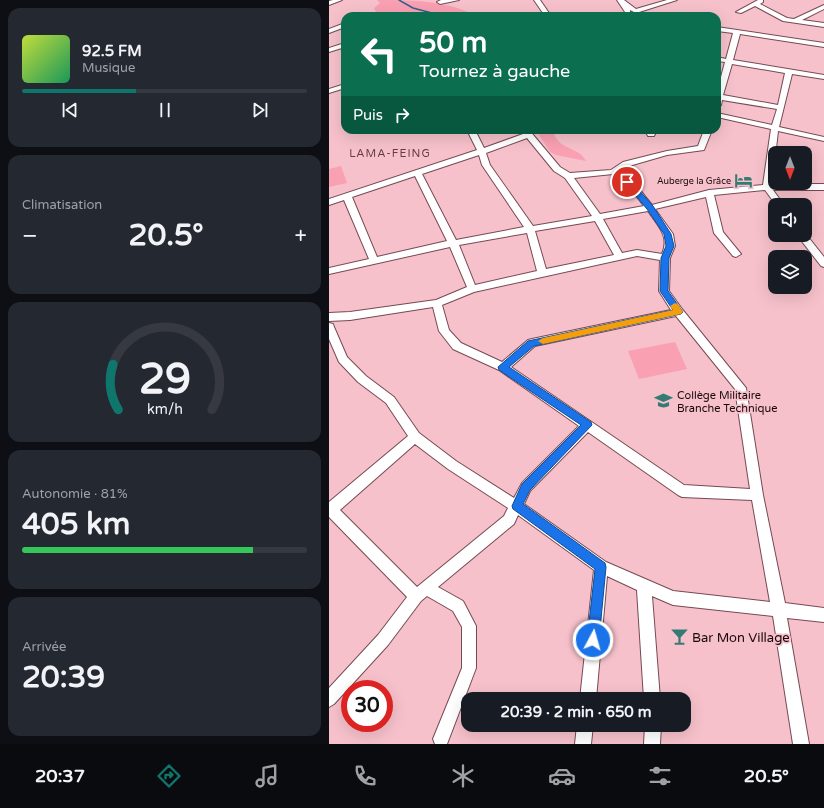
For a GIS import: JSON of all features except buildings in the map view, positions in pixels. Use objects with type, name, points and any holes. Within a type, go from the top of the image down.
[{"type":"street","points":[[329,3],[339,0]]},
{"type":"street","points":[[440,2],[456,0]]},
{"type":"street","points":[[537,0],[545,12]]},
{"type":"street","points":[[643,12],[673,0]]},
{"type":"street","points":[[621,1],[636,12]]},
{"type":"street","points":[[621,1],[624,12]]},
{"type":"street","points":[[739,12],[758,2],[779,15],[783,29]]},
{"type":"street","points":[[783,29],[794,21],[824,7]]},
{"type":"street","points":[[794,21],[824,25]]},
{"type":"street","points":[[329,31],[341,26]]},
{"type":"street","points":[[721,30],[737,32],[783,29],[824,45]]},
{"type":"street","points":[[721,86],[730,60],[737,32]]},
{"type":"street","points":[[329,50],[341,46]]},
{"type":"street","points":[[721,59],[824,77]]},
{"type":"street","points":[[775,198],[767,187],[775,128],[789,72]]},
{"type":"street","points":[[329,91],[341,87]]},
{"type":"street","points":[[721,93],[781,108]]},
{"type":"street","points":[[721,116],[824,139]]},
{"type":"street","points":[[473,134],[482,152],[486,165],[531,229],[543,274]]},
{"type":"street","points":[[329,202],[482,152],[522,134]]},
{"type":"street","points":[[528,134],[557,169],[568,176],[598,218],[620,257]]},
{"type":"street","points":[[568,176],[613,172],[626,164],[667,153],[701,148],[706,134]]},
{"type":"street","points":[[619,169],[650,208],[667,234],[670,246],[665,258],[664,291],[678,312],[740,388],[757,496],[779,611],[801,744]]},
{"type":"street","points":[[417,172],[426,193],[454,243],[472,289]]},
{"type":"street","points":[[329,271],[454,243],[650,208],[709,193],[767,187],[824,187]]},
{"type":"street","points":[[709,193],[719,233],[736,254]]},
{"type":"street","points":[[347,196],[375,260]]},
{"type":"street","points":[[807,242],[824,264]]},
{"type":"street","points":[[329,317],[350,316],[437,303],[472,289],[637,253],[665,258]]},
{"type":"street","points":[[437,303],[444,331],[457,346],[503,367],[682,491],[757,496]]},
{"type":"street","points":[[503,367],[532,343],[678,312]]},
{"type":"street","points":[[329,327],[343,359],[362,379],[390,400],[415,438],[452,465],[517,506],[601,567],[673,598],[824,615]]},
{"type":"street","points":[[329,699],[383,640],[422,592],[509,520],[526,487],[588,425]]},
{"type":"street","points":[[415,438],[330,509],[422,592],[458,606],[469,626],[469,668],[441,739]]},
{"type":"street","points":[[589,692],[601,567]]},
{"type":"street","points":[[644,586],[652,692]]},
{"type":"street","points":[[583,744],[584,732]]},
{"type":"street","points":[[652,744],[653,732]]},
{"type":"shaded area","points":[[377,0],[428,2],[453,7],[466,12],[376,12],[374,8],[380,3]]},
{"type":"shaded area","points":[[539,134],[554,134],[559,142],[583,156],[586,161],[556,155],[550,152]]},
{"type":"shaded area","points":[[341,166],[347,183],[329,187],[329,169]]},
{"type":"shaded area","points":[[675,342],[687,369],[639,379],[628,351]]},
{"type":"waterway","points":[[399,0],[413,8],[428,12]]},
{"type":"slow traffic","points":[[543,341],[678,312],[675,306]]},
{"type":"place","name":"Auberge la Grâce","points":[[744,181]]},
{"type":"place","name":"Collège Militaire Branche Technique","points":[[664,401]]},
{"type":"place","name":"Bar Mon Village","points":[[679,637]]},
{"type":"district","name":"LAMA-FEING","points":[[390,153]]},
{"type":"route","points":[[593,640],[601,567],[517,506],[526,487],[588,425],[503,367],[532,343],[678,312],[664,291],[663,271],[665,258],[670,246],[667,234],[650,208],[627,182]]}]
